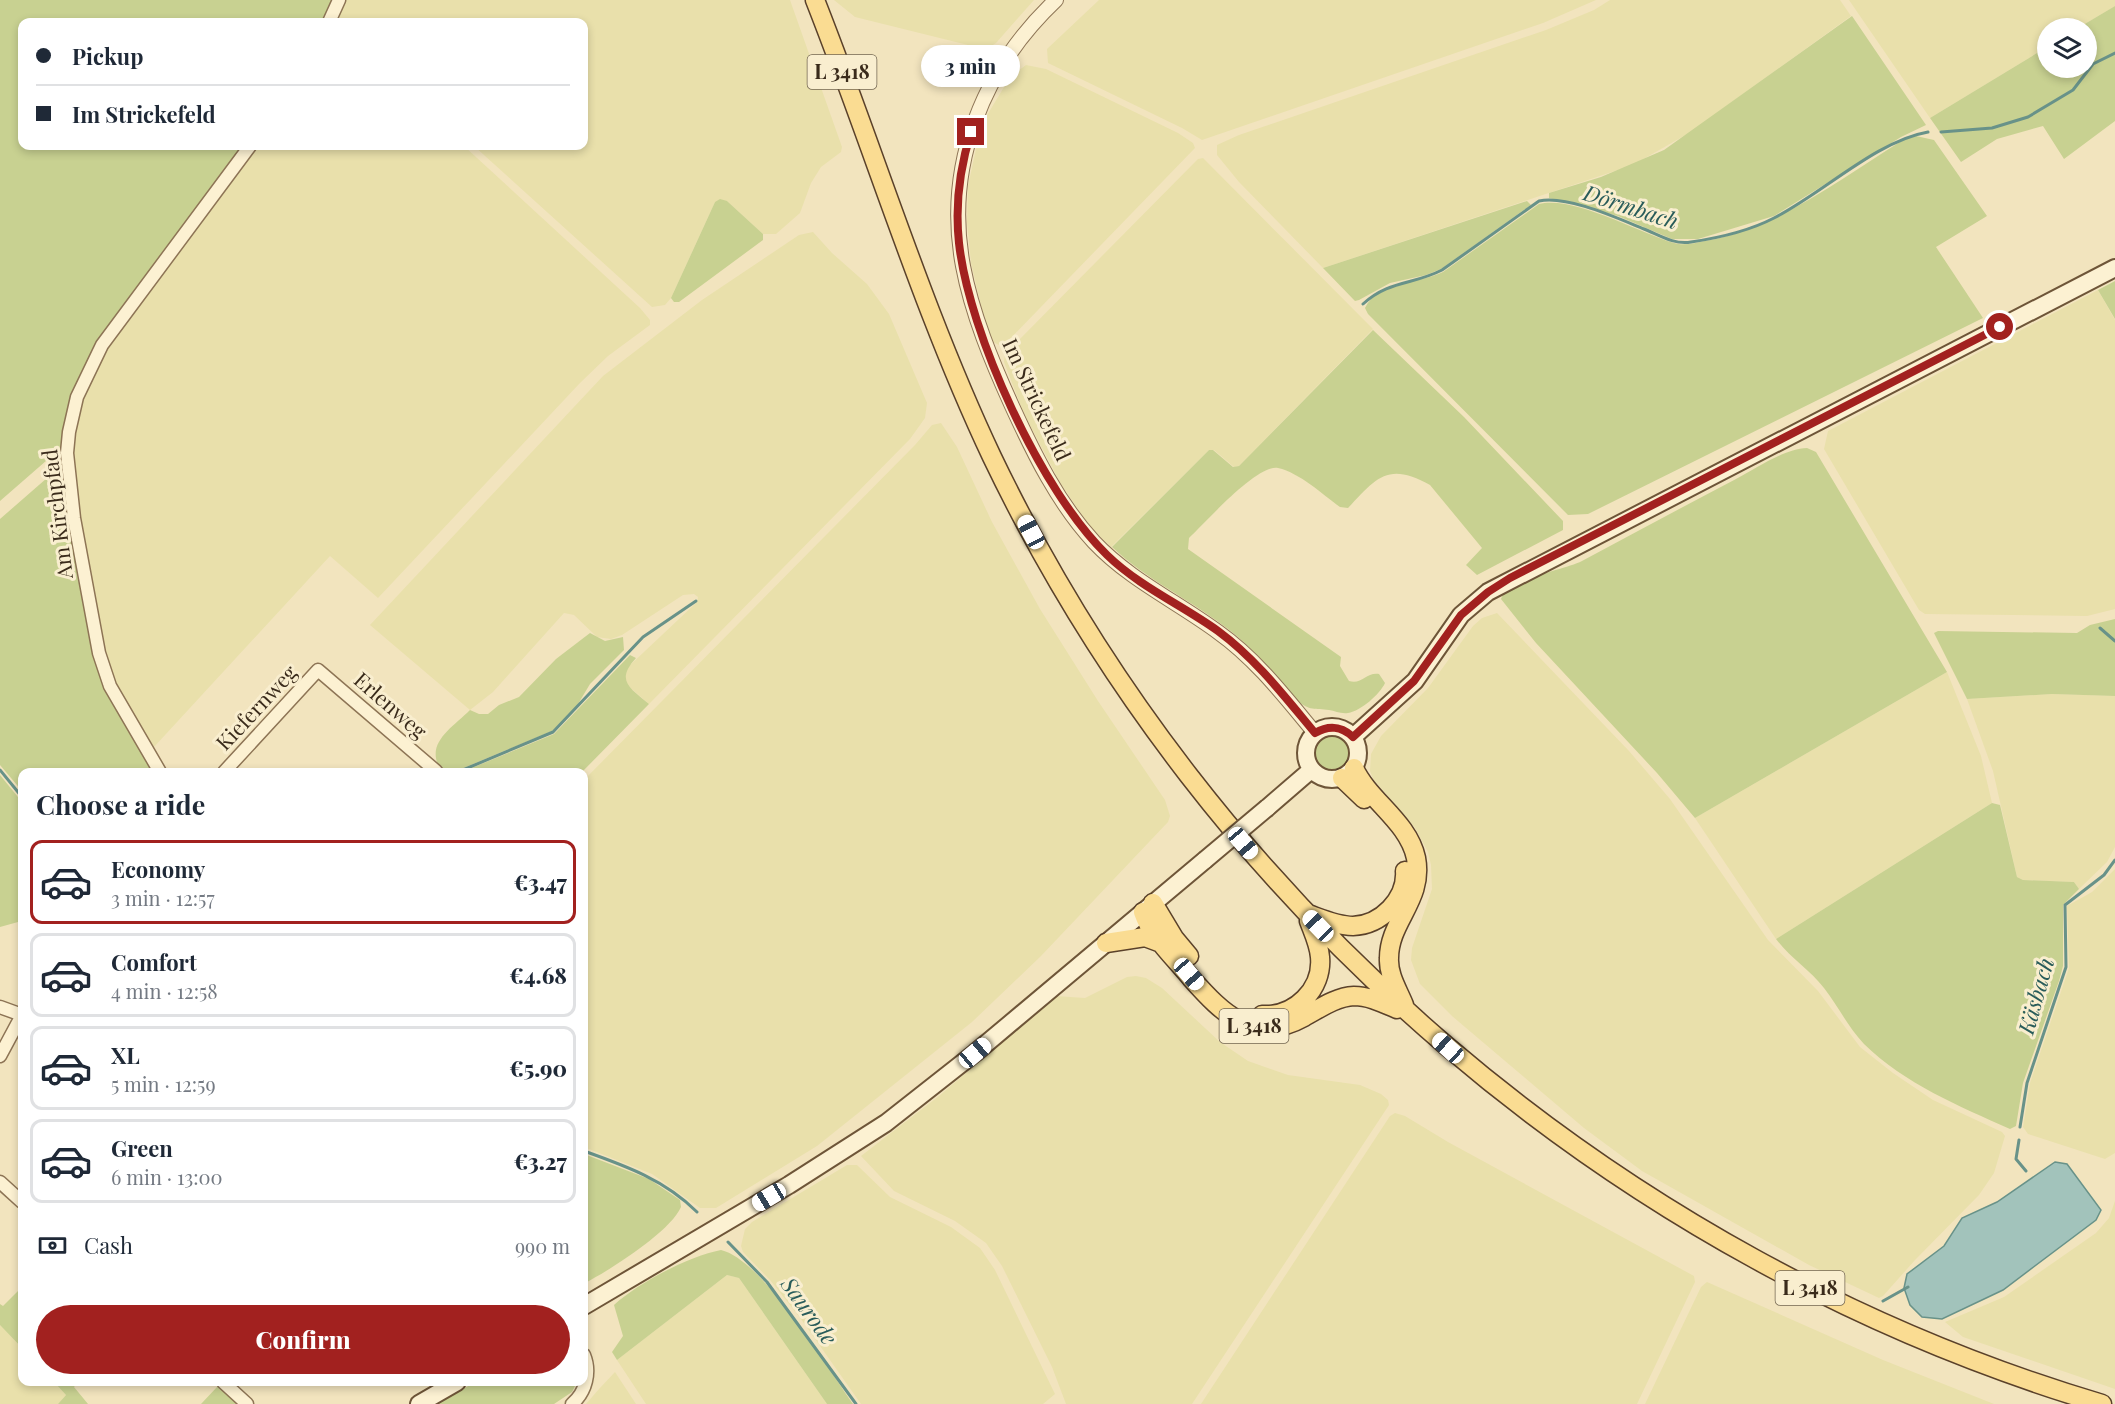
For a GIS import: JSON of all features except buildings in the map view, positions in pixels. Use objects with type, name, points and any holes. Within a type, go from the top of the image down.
[{"type":"main road","name":"L 3418","points":[[815,0],[962,391],[1035,540],[1121,681],[1227,824],[1306,914],[1407,1012],[1490,1084],[1578,1149],[1678,1215],[1753,1258],[1839,1302],[1922,1340],[2037,1384],[2102,1404]]},
{"type":"main road","points":[[1353,737],[1414,681],[1461,615],[1488,592],[2115,268]]},
{"type":"main road","points":[[1330,727],[1347,731],[1353,737],[1359,752],[1348,773],[1325,779],[1311,770],[1305,755],[1306,747],[1315,733],[1330,727]]},
{"type":"main road","points":[[588,1304],[789,1185],[886,1123],[1106,943],[1311,770]]},
{"type":"main road","name":"L 3418","points":[[1348,773],[1363,783],[1399,824],[1415,856],[1415,890],[1393,939],[1389,958],[1392,978],[1407,1012]]},
{"type":"main road","points":[[1306,914],[1339,924],[1364,925],[1386,913],[1403,889],[1404,862],[1393,837],[1359,793],[1348,773]]},
{"type":"main road","name":"L 3418","points":[[1148,908],[1223,995],[1243,1011],[1269,1016],[1293,1008],[1305,999],[1318,977],[1320,955],[1306,914]]},
{"type":"main road","name":"L 3418","points":[[1148,908],[1152,932],[1161,943],[1222,1011],[1252,1026],[1277,1027],[1290,1023],[1333,1001],[1352,996],[1366,997],[1407,1012]]},
{"type":"main road","points":[[1106,943],[1144,937],[1161,943]]},
{"type":"main road","points":[[419,1404],[450,1386]]},
{"type":"street","points":[[331,18],[339,0]]},
{"type":"street","name":"Im Strickefeld","points":[[1056,0],[1027,30],[1004,60],[985,95],[967,145],[960,185],[958,224],[962,265],[975,313],[992,359],[1028,439],[1054,487],[1083,529],[1124,570],[1237,646],[1315,733]]},
{"type":"street","name":"Am Kirchpfad","points":[[158,768],[110,686],[99,653],[74,518],[67,453],[69,432],[77,397],[102,345],[247,150]]},
{"type":"street","name":"Erlenweg","points":[[318,670],[432,768]]},
{"type":"street","name":"Kiefernweg","points":[[228,768],[318,670]]},
{"type":"street","points":[[0,1007],[18,1014]]},
{"type":"street","points":[[0,1056],[18,1022]]},
{"type":"street","points":[[0,1182],[18,1198]]},
{"type":"street","points":[[227,1386],[247,1404]]},
{"type":"street","points":[[572,1404],[584,1386]]},
{"type":"shaded area","points":[[344,0],[790,0],[842,147],[841,152],[821,167],[811,183],[800,213],[776,234],[763,234],[727,201],[715,202],[671,298],[665,305],[652,307],[478,150],[588,150],[588,18],[339,18]]},
{"type":"shaded area","points":[[834,0],[1034,0],[996,43],[988,48],[855,17]]},
{"type":"shaded area","points":[[1099,0],[1596,0],[1543,23],[1202,140],[1048,63],[1047,49]]},
{"type":"shaded area","points":[[1610,0],[1840,0],[1851,16],[1689,133],[1633,165],[1323,268],[1239,182],[1217,155],[1217,145],[1239,135],[1546,30],[1594,10]]},
{"type":"shaded area","points":[[1849,0],[2115,0],[2115,6],[2095,18],[2037,18],[2037,53],[1930,118]]},
{"type":"shaded area","points":[[1026,65],[1046,69],[1178,133],[1193,143],[1195,148],[1006,343],[999,345],[993,342],[982,310],[971,263],[967,222],[968,186],[986,117],[1010,77]]},
{"type":"shaded area","points":[[253,150],[468,150],[640,308],[650,320],[650,325],[608,356],[580,383],[378,598],[330,556],[154,747],[115,684],[104,652],[79,517],[72,453],[82,398],[97,364],[121,326]]},
{"type":"shaded area","points":[[1203,158],[1373,329],[1239,466],[1234,467],[1214,450],[1209,450],[1111,547],[1090,527],[1061,484],[1024,414],[1004,362],[1005,354],[1198,159]]},
{"type":"shaded area","points":[[813,232],[832,253],[867,284],[889,314],[927,403],[925,418],[910,439],[649,704],[627,685],[625,677],[627,668],[697,602],[698,597],[694,594],[683,595],[622,635],[611,639],[597,637],[574,615],[564,613],[493,692],[470,710],[370,625],[603,376],[702,300],[799,235]]},
{"type":"shaded area","points":[[2098,290],[2115,320],[2115,609],[2087,616],[1925,614],[1919,610],[1824,449],[1828,431]]},
{"type":"shaded area","points":[[941,423],[957,447],[992,522],[1040,609],[1098,701],[1165,800],[1170,816],[1168,822],[1041,956],[972,1022],[817,1146],[716,1208],[700,1208],[652,1174],[588,1149],[588,776],[915,445],[932,425]]},
{"type":"shaded area","points":[[1497,613],[1629,751],[1670,799],[1768,940],[1818,991],[1860,1047],[1933,1100],[2002,1132],[2005,1136],[1994,1173],[1979,1195],[1883,1296],[1879,1298],[1809,1265],[1642,1171],[1584,1128],[1452,1016],[1420,984],[1411,960],[1412,948],[1432,889],[1431,865],[1428,852],[1415,828],[1373,779],[1370,771],[1371,754],[1381,736],[1428,688],[1473,626],[1482,618]]},
{"type":"shaded area","points":[[1947,672],[1981,756],[1992,803],[1776,939],[1695,818]]},
{"type":"shaded area","points":[[2052,694],[2115,696],[2115,847],[2107,862],[2079,889],[2074,882],[2023,880],[2017,877],[1993,771],[1967,699]]},
{"type":"shaded area","points":[[2115,869],[2115,1153],[2105,1159],[2028,1134],[2023,1127],[2030,1083],[2069,968],[2067,906],[2092,892]]},
{"type":"shaded area","points":[[1127,977],[1146,978],[1162,988],[1220,1042],[1248,1061],[1288,1075],[1360,1085],[1381,1094],[1388,1100],[1389,1105],[1192,1404],[1066,1404],[1052,1367],[1002,1266],[986,1243],[955,1221],[894,1191],[861,1156],[939,1096],[1056,996],[1085,998]]},
{"type":"shaded area","points":[[1395,1113],[1405,1116],[1448,1142],[1694,1276],[1695,1282],[1637,1404],[1201,1404],[1390,1116]]},
{"type":"shaded area","points":[[847,1165],[857,1165],[890,1197],[951,1227],[980,1248],[995,1270],[1055,1394],[1043,1404],[861,1404],[801,1319],[770,1280],[743,1252],[741,1246],[745,1229],[752,1222]]},
{"type":"shaded area","points":[[2115,1201],[2115,1389],[1963,1337],[1945,1322],[2004,1297],[2096,1233],[2109,1218]]},
{"type":"shaded area","points":[[727,1275],[739,1278],[827,1404],[646,1404],[617,1360]]},
{"type":"shaded area","points":[[1707,1282],[1883,1360],[1994,1404],[1645,1404],[1701,1287]]},
{"type":"shaded area","points":[[0,1325],[18,1344],[18,1386],[58,1386],[66,1395],[58,1404],[0,1404]]},
{"type":"shaded area","points":[[615,1372],[636,1404],[586,1404],[599,1389]]},
{"type":"green space","points":[[0,0],[333,0],[325,18],[18,18],[18,150],[240,150],[88,359],[67,413],[62,447],[0,501]]},
{"type":"green space","points":[[2115,6],[2115,121],[2064,159],[2043,126],[1997,139],[1961,162],[1930,118],[2037,53],[2037,78],[2097,78],[2097,18],[2095,18]]},
{"type":"green space","points":[[1852,16],[1926,125],[1901,137],[1774,216],[1698,239],[1672,239],[1618,216],[1549,198],[1549,193],[1601,177],[1664,150]]},
{"type":"green space","points":[[1916,136],[1934,140],[1987,216],[1936,247],[1983,318],[1588,514],[1568,515],[1368,314],[1365,308],[1371,299],[1390,287],[1443,272],[1539,204],[1570,205],[1606,216],[1674,243],[1693,243],[1732,235],[1784,214],[1903,140]]},
{"type":"green space","points":[[720,199],[727,201],[763,234],[763,240],[679,302],[674,302],[671,298],[715,202]]},
{"type":"green space","points":[[1527,201],[1531,205],[1441,269],[1426,275],[1390,283],[1359,300],[1355,301],[1323,268]]},
{"type":"green space","points":[[2115,281],[2115,319],[2098,290]]},
{"type":"green space","points":[[1373,330],[1464,417],[1563,521],[1563,530],[1477,575],[1466,565],[1482,548],[1430,485],[1416,478],[1403,474],[1384,476],[1367,488],[1348,508],[1340,507],[1303,479],[1278,468],[1269,469],[1245,484],[1189,538],[1188,549],[1341,657],[1340,666],[1349,681],[1353,682],[1379,674],[1385,683],[1379,692],[1359,709],[1343,713],[1302,704],[1235,634],[1153,579],[1112,547],[1209,450],[1213,450],[1233,467],[1239,466]]},
{"type":"green space","points":[[1807,448],[1816,452],[1947,672],[1695,818],[1657,773],[1536,643],[1501,599],[1506,592],[1524,580],[1582,561],[1771,460],[1798,449]]},
{"type":"green space","points":[[55,471],[64,474],[99,671],[105,688],[153,768],[18,768],[18,786],[0,765],[0,519]]},
{"type":"green space","points":[[2115,619],[2115,696],[2052,694],[1967,699],[1934,633],[1938,631],[2077,633],[2090,625]]},
{"type":"green space","points":[[590,633],[605,641],[623,637],[624,650],[590,684],[575,709],[552,731],[464,768],[440,768],[436,753],[438,745],[455,724],[470,710],[479,714],[488,714],[499,705],[519,697],[556,659]]},
{"type":"green space","points":[[630,655],[636,658],[626,673],[626,678],[631,688],[649,704],[586,768],[472,768],[554,734]]},
{"type":"green space","points":[[1332,733],[1346,739],[1352,753],[1346,767],[1332,773],[1318,767],[1312,753],[1318,739]]},
{"type":"green space","points":[[0,775],[18,797],[18,922],[0,927]]},
{"type":"green space","points":[[1992,803],[2000,805],[2017,877],[2023,880],[2074,882],[2079,889],[2063,905],[2063,966],[2023,1083],[2016,1126],[2010,1129],[1933,1093],[1880,1058],[1858,1037],[1818,982],[1776,939]]},
{"type":"green space","points":[[588,1156],[649,1179],[680,1200],[681,1207],[665,1228],[609,1269],[588,1281]]},
{"type":"green space","points":[[721,1250],[738,1258],[774,1293],[853,1404],[827,1404],[739,1278],[727,1275],[617,1360],[612,1352],[623,1336],[614,1305],[636,1288],[664,1272],[694,1258]]},
{"type":"green space","points":[[18,1291],[18,1344],[0,1325],[0,1304],[3,1306]]},
{"type":"green space","points":[[58,1386],[75,1386],[88,1404],[58,1404],[66,1395]]},
{"type":"green space","points":[[468,1386],[575,1386],[572,1392],[554,1404],[437,1404]]},
{"type":"green space","points":[[217,1387],[221,1387],[242,1404],[201,1404]]},
{"type":"water","points":[[2055,1162],[2067,1164],[2101,1210],[2096,1220],[2003,1290],[1942,1319],[1922,1317],[1910,1305],[1904,1288],[1907,1274],[1944,1246],[1962,1218],[1997,1202]]},
{"type":"waterway","name":"Dörmbach","points":[[1941,132],[1992,128],[2028,117],[2073,90],[2093,64],[2115,53]]},
{"type":"waterway","name":"Dörmbach","points":[[1363,304],[1382,291],[1442,270],[1539,201],[1563,201],[1577,204],[1661,237],[1685,243],[1723,236],[1764,223],[1792,208],[1869,157],[1908,137],[1928,132]]},
{"type":"waterway","points":[[468,768],[553,732],[643,637],[696,601]]},
{"type":"waterway","points":[[2100,628],[2115,641]]},
{"type":"waterway","name":"Saurode","points":[[0,770],[18,792]]},
{"type":"waterway","name":"Käsbach","points":[[2020,1127],[2027,1083],[2066,967],[2065,905],[2104,875],[2115,860]]},
{"type":"waterway","name":"Käsbach","points":[[2019,1140],[2016,1159],[2026,1171]]},
{"type":"waterway","name":"Saurode","points":[[588,1152],[644,1175],[672,1191],[697,1212]]},
{"type":"waterway","name":"Saurode","points":[[728,1242],[767,1282],[856,1404]]},
{"type":"waterway","points":[[1883,1301],[1908,1287]]},
{"type":"route","points":[[971,132],[962,166],[958,203],[962,265],[975,313],[1003,386],[1054,487],[1074,518],[1108,556],[1141,583],[1218,631],[1237,646],[1257,665],[1315,733],[1330,727],[1347,731],[1353,737],[1402,694],[1424,670],[1461,615],[1473,603],[1510,578],[2000,327]]}]
